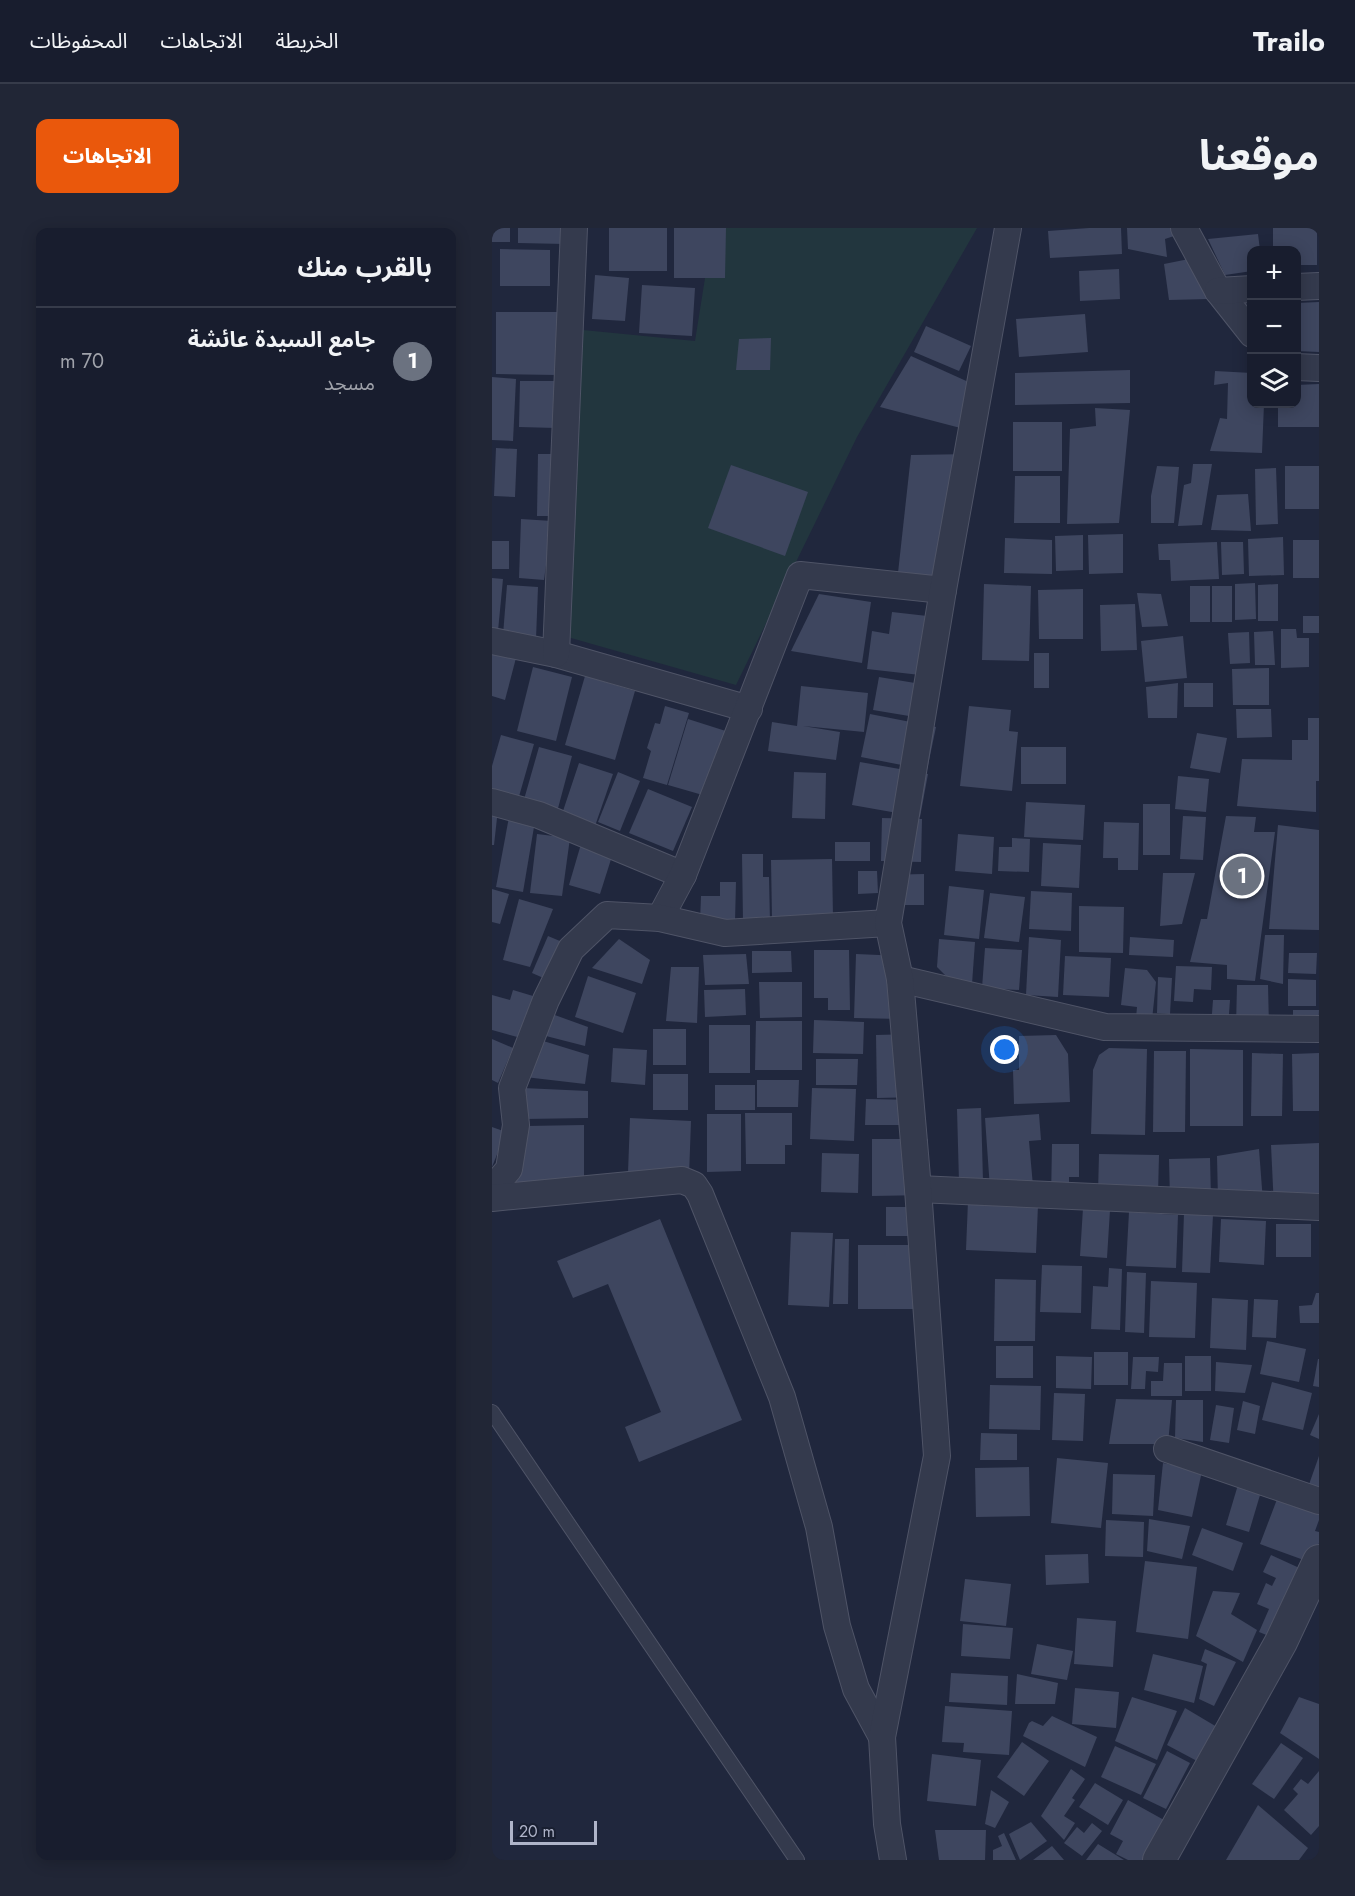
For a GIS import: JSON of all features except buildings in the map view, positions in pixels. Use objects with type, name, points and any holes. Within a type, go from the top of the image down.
[{"type":"street","points":[[556,654],[574,228]]},
{"type":"street","points":[[893,1860],[887,1824],[882,1737],[937,1456],[900,979],[888,923],[943,590],[1008,228]]},
{"type":"street","points":[[1184,228],[1218,291],[1247,329]]},
{"type":"street","points":[[1301,287],[1319,286]]},
{"type":"street","points":[[1218,291],[1247,289]]},
{"type":"street","points":[[1301,367],[1319,368]]},
{"type":"street","points":[[660,918],[683,875],[800,575],[943,590]]},
{"type":"street","points":[[492,641],[556,654],[749,709]]},
{"type":"street","points":[[492,801],[539,815],[683,875]]},
{"type":"street","points":[[492,1189],[509,1169],[516,1125],[512,1088],[546,1000],[571,948],[607,915],[660,918],[725,933],[888,923]]},
{"type":"street","points":[[900,979],[1105,1027],[1319,1029]]},
{"type":"street","points":[[492,1198],[682,1180],[694,1185],[700,1194],[782,1397],[819,1527],[837,1626],[856,1689],[882,1737]]},
{"type":"street","points":[[918,1189],[1319,1207]]},
{"type":"street","points":[[1167,1449],[1319,1502]]},
{"type":"street","points":[[1159,1860],[1281,1642],[1319,1561]]},
{"type":"lane","points":[[492,1412],[797,1860]]},
{"type":"shaded area","points":[[713,228],[977,228],[857,437],[736,685],[543,630],[583,330],[695,341]]},
{"type":"place","name":"جامع السيدة عائشة","points":[[1242,876]]}]
